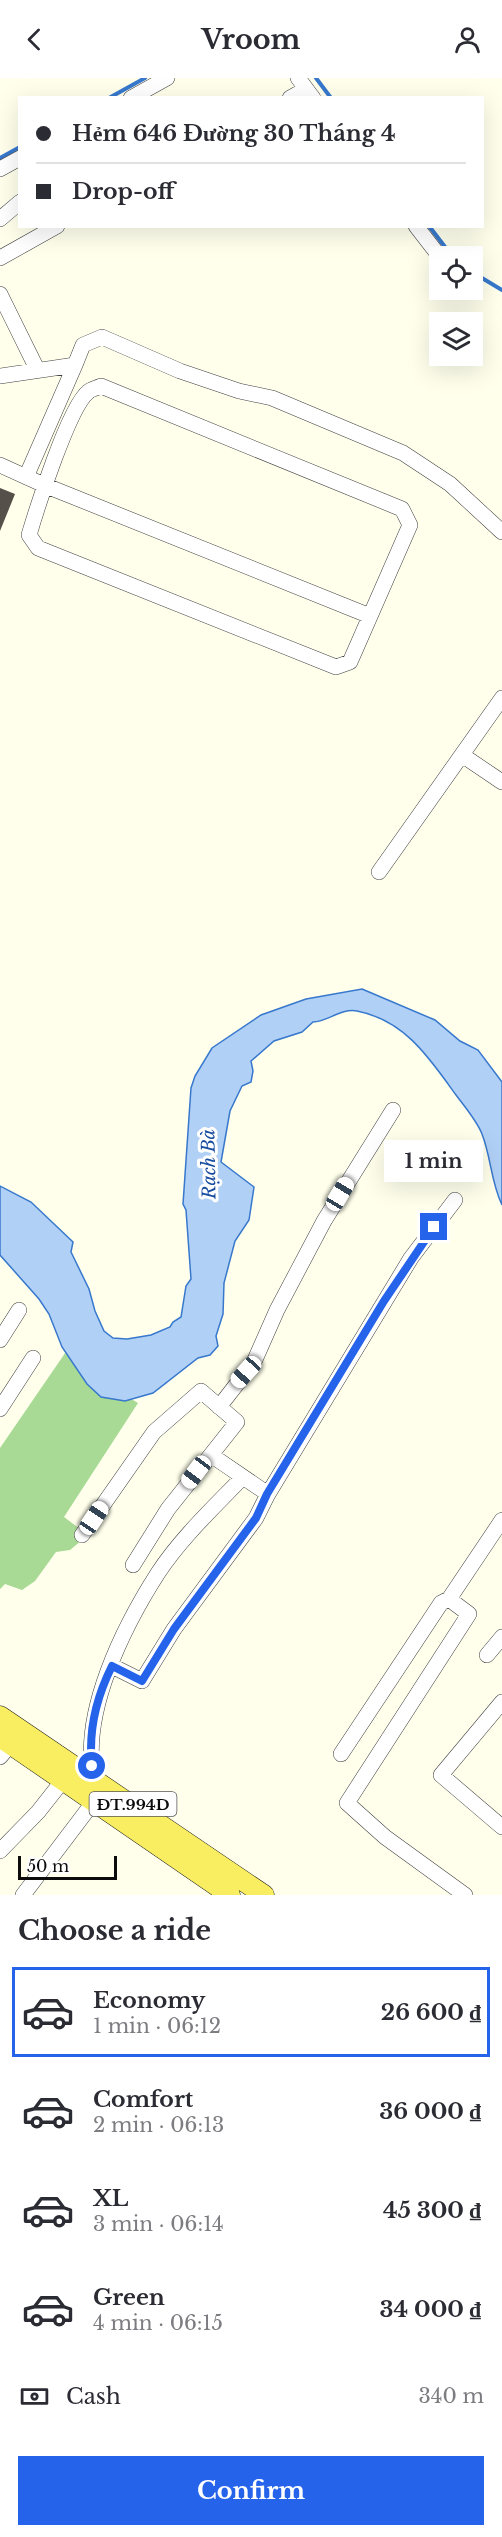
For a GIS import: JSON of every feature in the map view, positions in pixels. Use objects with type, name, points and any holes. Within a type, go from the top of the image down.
[{"type":"main road","name":"ĐT.994D","points":[[0,1716],[69,1772]]},
{"type":"main road","name":"ĐT.994D","points":[[4,1746],[69,1772],[98,1788],[264,1895]]},
{"type":"main road","name":"ĐT.994D","points":[[98,1788],[230,1895]]},
{"type":"street","points":[[135,96],[168,78]]},
{"type":"street","points":[[148,96],[168,78]]},
{"type":"street","points":[[293,96],[306,88]]},
{"type":"street","points":[[0,169],[18,159]]},
{"type":"street","points":[[0,219],[18,204]]},
{"type":"street","points":[[0,258],[53,228]]},
{"type":"street","points":[[418,228],[432,246]]},
{"type":"street","points":[[0,294],[37,369]]},
{"type":"street","points":[[26,477],[83,345],[102,337],[180,371],[239,391],[272,398],[386,445],[427,467],[502,532]]},
{"type":"street","points":[[0,376],[75,365]]},
{"type":"street","points":[[101,386],[402,509],[410,525],[350,662],[336,667],[38,548],[29,535],[44,485],[79,404],[88,391],[101,386]]},
{"type":"street","points":[[0,465],[44,485],[370,616]]},
{"type":"street","points":[[379,872],[502,698]]},
{"type":"street","points":[[462,755],[502,782]]},
{"type":"street","points":[[219,1407],[254,1362],[277,1310],[324,1221],[393,1110]]},
{"type":"street","points":[[112,1666],[142,1681],[174,1629],[256,1518],[267,1494],[411,1258],[455,1200]]},
{"type":"street","points":[[0,1340],[19,1310]]},
{"type":"street","points":[[0,1409],[33,1358]]},
{"type":"street","points":[[82,1535],[164,1423],[201,1391],[237,1422],[211,1455],[205,1459],[168,1509],[133,1565]]},
{"type":"street","points":[[211,1455],[267,1494]]},
{"type":"street","points":[[23,1895],[98,1788],[90,1745],[92,1725],[104,1683],[159,1572],[243,1477]]},
{"type":"street","points":[[341,1754],[438,1606],[449,1599],[502,1520]]},
{"type":"street","points":[[449,1599],[469,1614],[347,1803],[386,1837],[465,1895]]},
{"type":"street","points":[[487,1655],[502,1636]]},
{"type":"street","points":[[502,1702],[441,1775],[502,1827]]},
{"type":"street","points":[[0,1851],[38,1812],[69,1772]]},
{"type":"green space","points":[[72,1343],[113,1388],[138,1403],[64,1517],[88,1535],[70,1550],[56,1552],[35,1581],[22,1590],[5,1584],[0,1589],[0,1448]]},
{"type":"water","name":"Rạch Bà","points":[[362,989],[435,1020],[460,1041],[478,1050],[502,1082],[502,1205],[480,1129],[415,1043],[389,1023],[357,1011],[345,1011],[313,1022],[302,1032],[274,1041],[251,1061],[253,1071],[251,1082],[242,1086],[230,1111],[221,1162],[254,1187],[249,1220],[235,1241],[224,1283],[223,1314],[216,1336],[218,1346],[210,1355],[198,1358],[153,1393],[125,1401],[101,1397],[87,1384],[62,1347],[49,1314],[39,1299],[0,1255],[0,1186],[31,1202],[73,1242],[71,1252],[89,1289],[104,1331],[113,1338],[127,1339],[151,1335],[170,1327],[181,1317],[186,1286],[191,1279],[186,1210],[183,1204],[191,1088],[195,1076],[212,1048],[261,1015],[306,999]]},
{"type":"building","points":[[0,488],[15,494],[0,531]]},
{"type":"waterway","points":[[113,96],[145,78]]},
{"type":"waterway","points":[[316,78],[330,96]]},
{"type":"waterway","points":[[0,158],[18,148]]},
{"type":"waterway","points":[[431,228],[444,246]]},
{"type":"waterway","points":[[483,279],[502,290]]},
{"type":"route","points":[[92,1766],[90,1745],[92,1725],[104,1683],[112,1666],[142,1681],[174,1629],[256,1518],[267,1494],[384,1301],[434,1227]]}]
